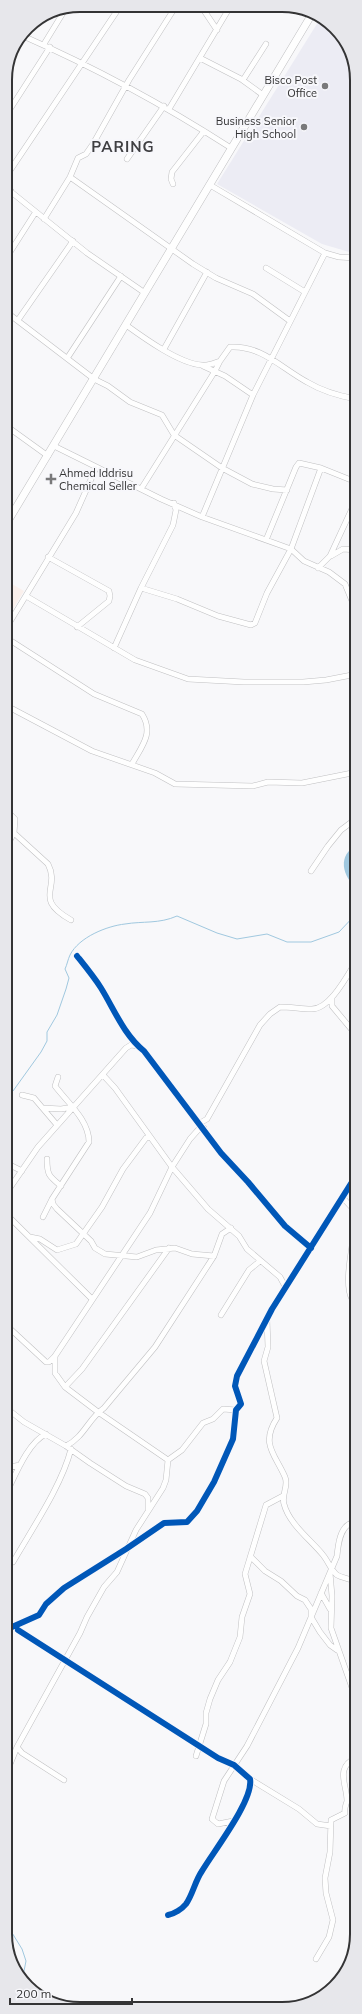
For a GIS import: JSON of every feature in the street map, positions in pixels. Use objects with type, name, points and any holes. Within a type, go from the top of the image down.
[{"type":"main road","points":[[12,515],[310,18]]},
{"type":"street","points":[[12,168],[117,12]]},
{"type":"street","points":[[44,220],[70,177],[78,158],[86,154],[93,144],[97,134],[172,12]]},
{"type":"street","points":[[205,12],[217,30]]},
{"type":"street","points":[[126,159],[166,107],[200,58],[227,12]]},
{"type":"street","points":[[44,44],[62,14]]},
{"type":"street","points":[[27,38],[44,44],[166,107],[231,148]]},
{"type":"street","points":[[243,80],[266,44]]},
{"type":"street","points":[[12,106],[50,47]]},
{"type":"street","points":[[200,58],[243,80],[263,95]]},
{"type":"street","points":[[173,184],[172,172],[204,131]]},
{"type":"street","points":[[70,177],[171,249],[207,272],[253,294],[290,321]]},
{"type":"street","points":[[210,185],[325,254],[350,258]]},
{"type":"street","points":[[12,192],[44,220],[87,253],[145,293]]},
{"type":"street","points":[[12,249],[36,213]]},
{"type":"street","points":[[18,320],[73,241]]},
{"type":"street","points":[[202,517],[253,395],[325,254]]},
{"type":"street","points":[[266,268],[305,292]]},
{"type":"street","points":[[164,349],[207,272]]},
{"type":"street","points":[[68,357],[121,276]]},
{"type":"street","points":[[12,316],[68,357],[94,379],[108,386],[130,402],[162,415],[174,435],[222,468],[252,484],[273,489],[286,490]]},
{"type":"street","points":[[126,325],[152,344],[190,363],[202,365],[215,371],[253,395]]},
{"type":"street","points":[[141,489],[230,347],[235,346],[257,350],[306,382],[324,391],[350,398]]},
{"type":"street","points":[[202,365],[220,361]]},
{"type":"street","points":[[12,430],[48,456]]},
{"type":"street","points":[[54,446],[96,468],[202,517],[291,549],[304,562],[329,572],[345,584],[350,597]]},
{"type":"street","points":[[266,540],[286,490],[299,463],[321,468],[350,480]]},
{"type":"street","points":[[12,619],[76,513],[96,468]]},
{"type":"street","points":[[141,588],[177,599],[218,616],[251,625],[255,623],[267,593],[291,549],[321,468]]},
{"type":"street","points":[[114,648],[141,588],[176,517],[174,503]]},
{"type":"street","points":[[330,556],[350,513]]},
{"type":"street","points":[[318,568],[330,556],[343,549],[350,550]]},
{"type":"street","points":[[48,557],[109,591],[110,596],[108,601],[77,627]]},
{"type":"street","points":[[26,596],[114,648],[154,668],[188,679],[244,682],[303,682],[326,680],[350,675]]},
{"type":"street","points":[[12,641],[94,694],[142,714],[147,721],[148,731],[132,764]]},
{"type":"street","points":[[12,709],[92,751],[155,773],[175,784],[198,786],[253,786],[268,782],[302,783],[350,773]]},
{"type":"street","points":[[12,816],[15,819],[14,833],[12,837]]},
{"type":"street","points":[[311,871],[341,830],[350,823]]},
{"type":"street","points":[[14,833],[48,864],[52,870],[52,880],[48,890],[49,897],[53,905],[61,914],[71,920]]},
{"type":"street","points":[[77,956],[101,988],[114,1012],[138,1046],[144,1051],[204,1128],[212,1143],[248,1182],[277,1217],[311,1248]]},
{"type":"street","points":[[200,1123],[207,1119],[244,1052],[270,1014],[280,1006],[313,1010],[325,1004],[332,998],[350,971]]},
{"type":"street","points":[[332,998],[332,1006]]},
{"type":"street","points":[[325,1004],[332,1006],[350,1028]]},
{"type":"street","points":[[12,1185],[38,1147],[126,1048],[138,1046]]},
{"type":"street","points":[[102,1075],[131,1108],[172,1167],[208,1209],[239,1236],[247,1249],[280,1277],[286,1288]]},
{"type":"street","points":[[42,1217],[89,1142],[86,1129],[73,1107],[55,1086],[58,1077]]},
{"type":"street","points":[[22,1095],[34,1098],[57,1125]]},
{"type":"street","points":[[43,1108],[61,1109],[73,1107]]},
{"type":"street","points":[[12,1330],[46,1362],[49,1362],[55,1356],[150,1213],[172,1167],[194,1134],[204,1128]]},
{"type":"street","points":[[30,1237],[40,1239],[57,1250],[76,1244],[102,1207],[127,1164],[146,1138],[150,1137]]},
{"type":"street","points":[[47,1159],[47,1169],[50,1178],[61,1186]]},
{"type":"street","points":[[12,1167],[22,1171]]},
{"type":"street","points":[[12,1627],[39,1615],[46,1604],[64,1588],[126,1550],[164,1523],[187,1522],[197,1511],[214,1482],[233,1439],[236,1410],[241,1404],[235,1386],[235,1381],[267,1319],[350,1184]]},
{"type":"street","points":[[342,1197],[350,1206]]},
{"type":"street","points":[[52,1199],[53,1204],[57,1209],[83,1233],[95,1248],[105,1254],[137,1257],[156,1250],[169,1248],[214,1256]]},
{"type":"street","points":[[12,1220],[92,1299]]},
{"type":"street","points":[[66,1446],[78,1439],[98,1412],[104,1408],[154,1347],[214,1256],[222,1234],[231,1228]]},
{"type":"street","points":[[65,1387],[82,1369],[169,1248]]},
{"type":"street","points":[[221,1315],[249,1270],[260,1261]]},
{"type":"street","points":[[350,1268],[350,1296]]},
{"type":"street","points":[[267,1319],[268,1347],[264,1361],[277,1418],[269,1433],[270,1444],[286,1483],[283,1496],[284,1507],[304,1536],[322,1555],[331,1570],[342,1578],[350,1579]]},
{"type":"street","points":[[55,1356],[55,1373],[65,1387],[98,1412],[168,1460]]},
{"type":"street","points":[[12,1759],[17,1747],[87,1617],[104,1587],[117,1572],[126,1550],[166,1480],[168,1460],[182,1450],[203,1423],[213,1419],[222,1409],[236,1410]]},
{"type":"street","points":[[12,1412],[24,1422],[71,1449],[126,1486],[145,1494],[148,1498],[148,1511]]},
{"type":"street","points":[[12,1482],[20,1465],[39,1437],[46,1434]]},
{"type":"street","points":[[13,1562],[55,1488],[71,1449]]},
{"type":"street","points":[[12,1467],[20,1465]]},
{"type":"street","points":[[196,1756],[200,1746],[210,1699],[218,1680],[230,1662],[240,1637],[242,1617],[250,1594],[245,1574],[266,1505],[283,1496]]},
{"type":"street","points":[[233,1821],[218,1824],[213,1821],[212,1818],[224,1781],[247,1746],[298,1648],[337,1556],[339,1542],[346,1527],[350,1524]]},
{"type":"street","points":[[251,1557],[265,1571],[281,1581],[297,1596],[305,1600],[311,1609],[311,1617],[330,1644],[337,1650]]},
{"type":"street","points":[[331,1570],[331,1628],[350,1686]]},
{"type":"street","points":[[321,1593],[330,1609]]},
{"type":"street","points":[[18,1630],[218,1758],[234,1765],[250,1779],[299,1809],[317,1824],[331,1826]]},
{"type":"street","points":[[17,1747],[22,1753],[64,1780]]},
{"type":"street","points":[[316,1959],[329,1937],[333,1920],[326,1893],[325,1878],[330,1852],[331,1820],[345,1813],[347,1802],[342,1777],[347,1764],[350,1762]]},
{"type":"street","points":[[168,1915],[185,1904],[201,1872],[219,1847],[233,1821],[249,1790],[250,1779]]},
{"type":"shaded area","name":"Business Senior High School","points":[[318,22],[320,23],[336,38],[348,62],[350,80],[350,252],[322,244],[217,184]]},
{"type":"shaded area","points":[[12,584],[24,591],[12,611]]},
{"type":"water","points":[[350,850],[350,881],[345,872],[344,866],[346,854]]},
{"type":"waterway","points":[[12,1091],[41,1052],[47,1041],[47,1032],[57,1015],[69,978],[65,969],[70,955],[80,943],[94,934],[118,925],[157,921],[170,919],[177,916],[217,933],[237,939],[267,934],[287,942],[311,942],[339,932],[350,920]]},
{"type":"waterway","points":[[12,1933],[22,1949],[26,1961],[24,1973]]},
{"type":"cycle path","points":[[77,956],[106,996],[125,1030],[144,1051],[221,1153],[285,1226],[311,1248]]},
{"type":"cycle path","points":[[12,1627],[39,1615],[46,1604],[64,1588],[164,1523],[187,1522],[197,1511],[214,1482],[233,1439],[236,1410],[241,1404],[235,1386],[237,1376],[272,1309],[350,1185]]},
{"type":"cycle path","points":[[18,1630],[218,1758],[234,1765],[250,1779],[250,1788],[246,1800],[232,1826],[200,1875],[186,1904],[173,1914],[168,1915]]},
{"type":"place","name":"Bisco Post Office","points":[[325,86]]},
{"type":"place","name":"Business Senior High School","points":[[304,127]]},
{"type":"place","name":"Ahmed Iddrisu Chemical Seller","points":[[51,479]]},
{"type":"district","name":"PARING","points":[[123,146]]}]
